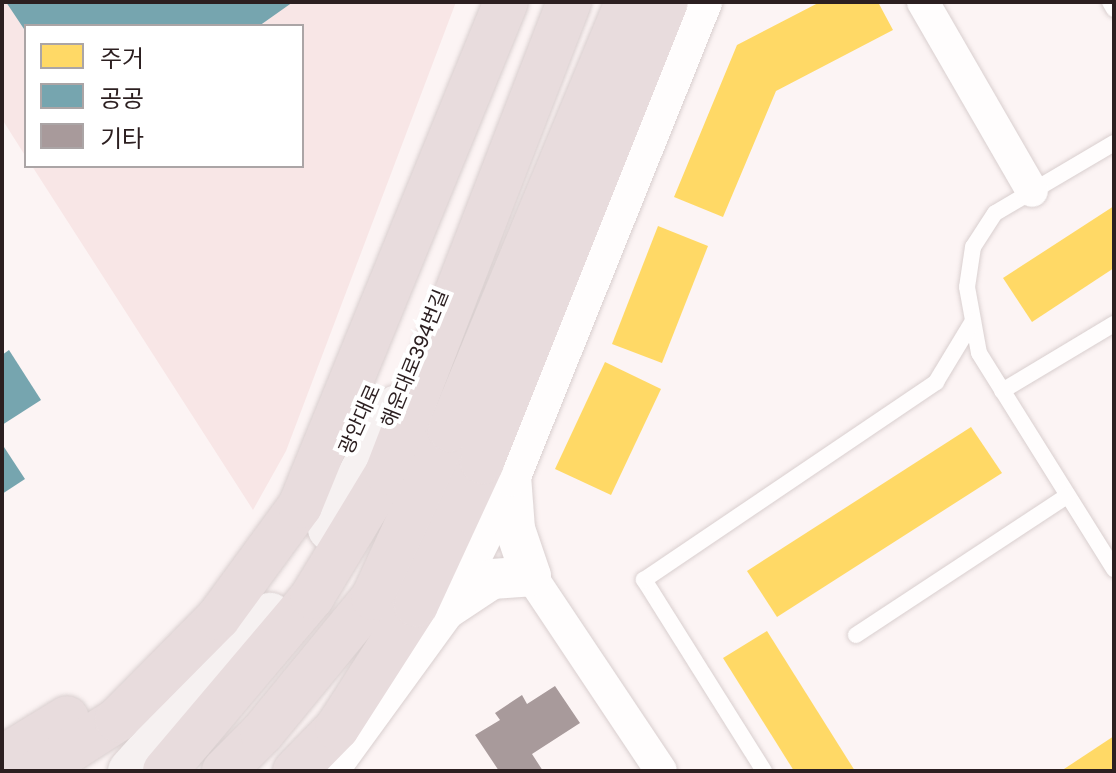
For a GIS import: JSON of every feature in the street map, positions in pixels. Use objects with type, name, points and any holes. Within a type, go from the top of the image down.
[{"type":"highway","points":[[2,758],[88,706],[172,632],[287,478],[481,2]]},
{"type":"highway","points":[[38,771],[117,720],[218,618],[300,506],[506,2]]},
{"type":"highway","points":[[224,771],[262,733],[373,598],[450,430],[627,2]]},
{"type":"highway","points":[[295,771],[337,728],[416,605],[482,462],[666,2]]},
{"type":"highway","points":[[165,771],[312,597],[387,473],[547,6]]},
{"type":"highway","name":"광안대로","points":[[89,771],[161,709],[244,618],[320,506],[460,178],[547,6]]},
{"type":"main road","name":"해운대로394번길","points":[[130,771],[303,577],[395,412],[547,6]]},
{"type":"street","points":[[328,771],[445,610],[511,476],[702,2]]},
{"type":"street","points":[[923,2],[1032,191]]},
{"type":"street","points":[[511,476],[515,529],[531,576],[661,771]]},
{"type":"street","points":[[445,610],[492,579],[531,576]]},
{"type":"lane","points":[[1110,2],[1114,9]]},
{"type":"lane","points":[[1114,143],[995,213],[973,247],[967,287],[979,353],[1114,569]]},
{"type":"lane","points":[[764,771],[644,580],[936,382],[973,321]]},
{"type":"lane","points":[[1002,391],[1114,324]]},
{"type":"lane","points":[[856,635],[1067,496]]},
{"type":"shaded area","points":[[2,2],[456,2],[286,451],[253,510],[33,168],[304,168],[304,24],[24,24],[24,154],[2,119]]},
{"type":"building: 주거","points":[[820,2],[878,2],[893,30],[776,91],[723,217],[674,197],[737,45]]},
{"type":"building: 주거","points":[[1114,206],[1114,268],[1032,322],[1003,278]]},
{"type":"building: 주거","points":[[658,226],[708,246],[662,363],[612,344]]},
{"type":"building: 주거","points":[[605,362],[661,389],[611,495],[555,469]]},
{"type":"building: 주거","points":[[971,427],[1002,473],[777,617],[747,571]]},
{"type":"building: 주거","points":[[767,631],[855,771],[794,771],[723,658]]},
{"type":"building: 주거","points":[[1114,736],[1114,771],[1061,771]]},
{"type":"building: 공공","points":[[6,2],[293,2],[262,24],[24,24],[24,29]]},
{"type":"building: 공공","points":[[9,350],[41,400],[2,425],[2,355]]},
{"type":"building: 공공","points":[[2,444],[25,479],[2,494]]},
{"type":"building: 기타","points":[[555,686],[580,723],[532,754],[543,771],[499,771],[475,735],[500,720],[495,713],[522,695],[527,704]]}]
